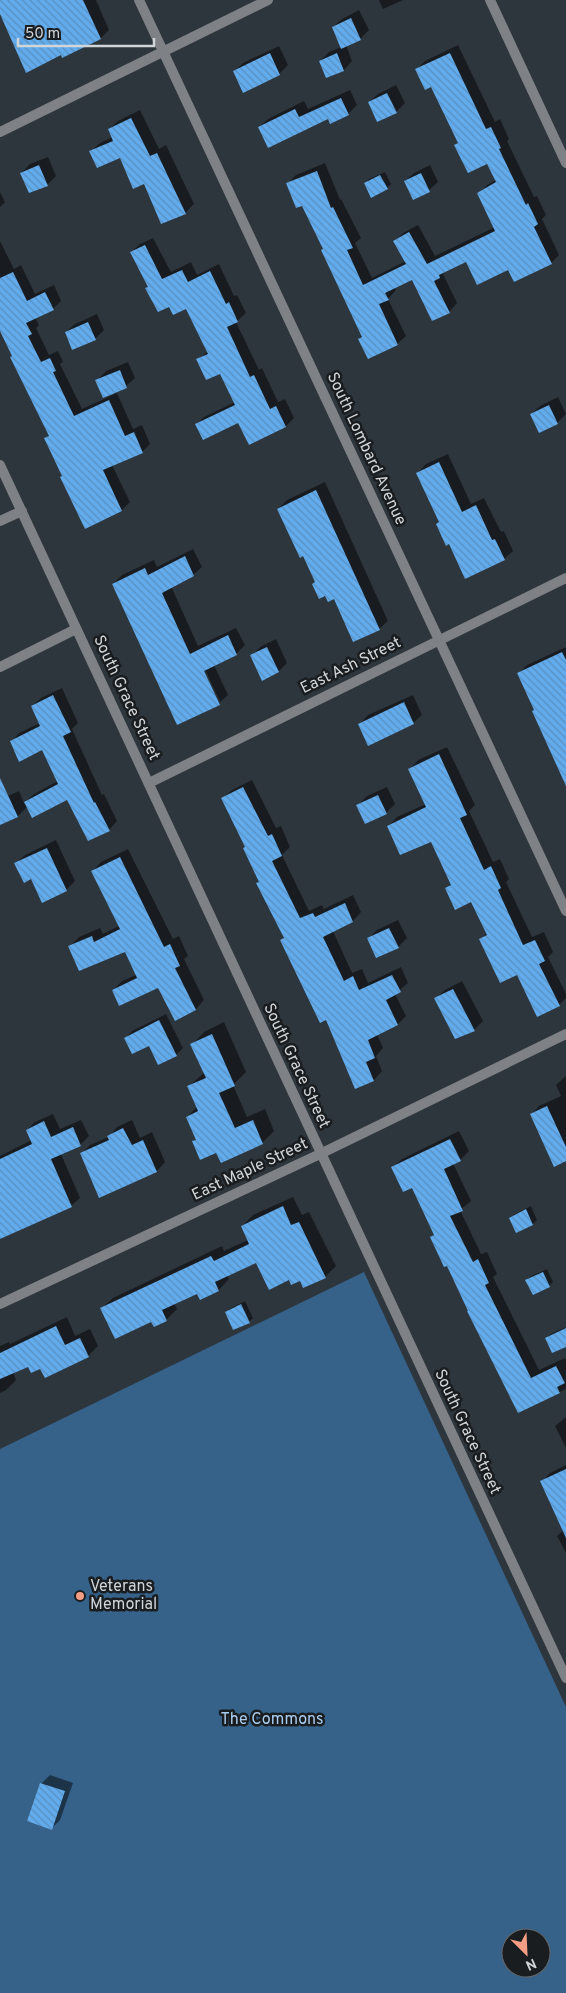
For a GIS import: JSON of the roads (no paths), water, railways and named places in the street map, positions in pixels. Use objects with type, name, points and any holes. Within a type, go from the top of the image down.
[{"type":"street","name":"South Lombard Avenue","points":[[139,0],[566,912]]},
{"type":"street","points":[[0,132],[268,0]]},
{"type":"street","points":[[490,0],[566,163]]},
{"type":"street","name":"South Grace Street","points":[[0,465],[566,1678]]},
{"type":"street","points":[[0,521],[22,511]]},
{"type":"street","name":"East Ash Street","points":[[149,783],[566,578]]},
{"type":"street","points":[[0,667],[76,629]]},
{"type":"street","name":"East Maple Street","points":[[0,1304],[320,1154],[566,1034]]},
{"type":"place","name":"Veterans Memorial","points":[[80,1596]]},
{"type":"park label","name":"The Commons","points":[[272,1720]]}]
